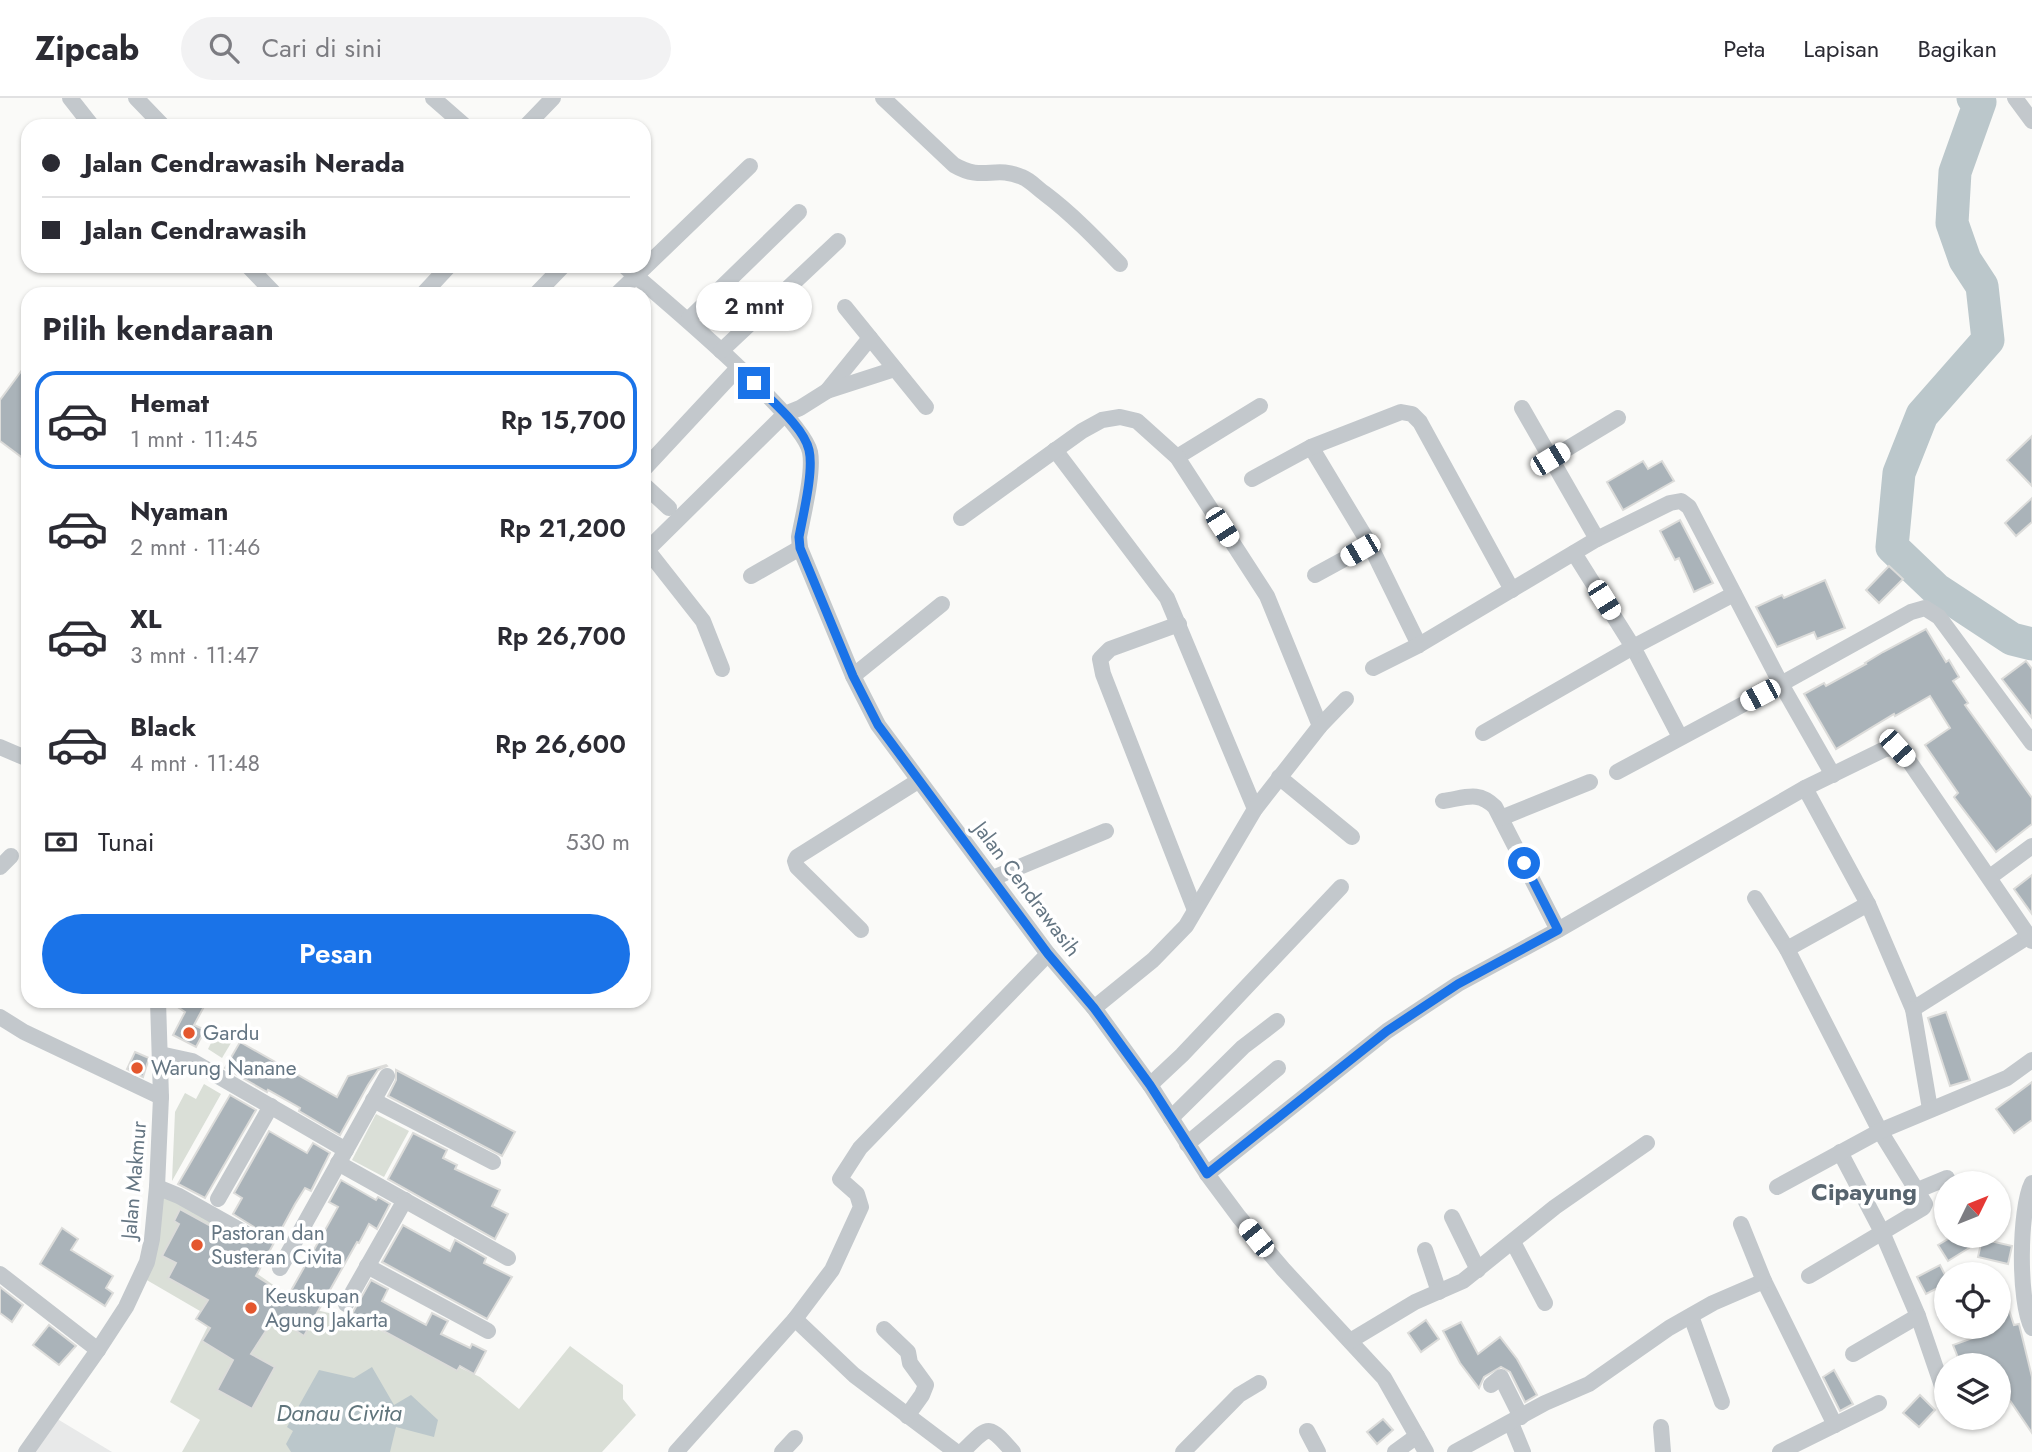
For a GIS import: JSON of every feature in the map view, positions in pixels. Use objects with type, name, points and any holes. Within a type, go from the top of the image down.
[{"type":"street","points":[[70,98],[86,119]]},
{"type":"street","points":[[136,98],[156,119]]},
{"type":"street","points":[[433,98],[457,119]]},
{"type":"street","points":[[533,119],[553,98]]},
{"type":"street","points":[[883,98],[954,165],[966,172],[982,176],[1002,171],[1024,178],[1068,211],[1120,264]]},
{"type":"street","points":[[2015,98],[2032,121]]},
{"type":"street","points":[[651,253],[750,166]]},
{"type":"street","points":[[688,320],[799,212]]},
{"type":"street","points":[[721,351],[838,241]]},
{"type":"street","points":[[255,273],[268,287]]},
{"type":"street","points":[[430,287],[442,273]]},
{"type":"street","points":[[543,287],[556,273]]},
{"type":"street","name":"Jalan Cendrawasih","points":[[632,273],[649,287]]},
{"type":"street","name":"Jalan Cendrawasih","points":[[651,289],[721,351],[785,414],[806,441],[810,452],[810,465],[799,537],[800,548],[853,676],[878,725],[1048,954],[1094,1008],[1150,1085],[1207,1174],[1273,1259],[1384,1378],[1426,1452]]},
{"type":"street","points":[[845,307],[926,407]]},
{"type":"street","points":[[827,391],[870,338]]},
{"type":"street","points":[[651,462],[738,368]]},
{"type":"street","points":[[651,543],[785,414],[827,391],[895,369]]},
{"type":"street","points":[[1177,457],[1260,407]]},
{"type":"street","points":[[1522,408],[1597,539]]},
{"type":"street","points":[[1252,479],[1311,447],[1401,412],[1412,414],[1420,422],[1512,590]]},
{"type":"street","points":[[961,518],[1082,431],[1102,420],[1120,417],[1137,421],[1177,457],[1267,596],[1320,726]]},
{"type":"street","points":[[1550,459],[1618,418]]},
{"type":"street","points":[[1311,447],[1370,545],[1419,645]]},
{"type":"street","points":[[1055,450],[1167,598],[1255,808]]},
{"type":"street","points":[[651,491],[669,508]]},
{"type":"street","points":[[1373,668],[1419,645],[1597,539],[1670,503],[1681,501],[1689,507],[1781,684],[1833,775]]},
{"type":"street","points":[[1315,575],[1370,545]]},
{"type":"street","points":[[751,576],[800,548]]},
{"type":"street","points":[[1574,553],[1633,647],[1679,737]]},
{"type":"street","points":[[651,557],[702,621],[722,669]]},
{"type":"street","points":[[1483,733],[1633,647],[1734,594]]},
{"type":"street","points":[[853,676],[942,604]]},
{"type":"street","points":[[1617,772],[1911,612],[1925,608],[1939,617],[2032,743]]},
{"type":"street","points":[[1179,624],[1110,649],[1100,659],[1103,674],[1195,910]]},
{"type":"street","points":[[1094,1008],[1153,960],[1186,926],[1255,808],[1320,726],[1346,699]]},
{"type":"street","points":[[0,747],[21,756]]},
{"type":"street","points":[[1207,1174],[1387,1031],[1458,984],[1558,930],[1805,788],[1885,749],[1897,748],[1909,761],[2030,939],[1913,1009]]},
{"type":"street","points":[[1279,777],[1352,837]]},
{"type":"street","points":[[861,930],[795,862],[797,858],[918,781]]},
{"type":"street","points":[[1501,818],[1590,782]]},
{"type":"street","points":[[1805,788],[1868,904],[1913,1009],[1930,1109]]},
{"type":"street","points":[[1443,802],[1476,796],[1486,798],[1495,807],[1558,930]]},
{"type":"street","points":[[993,878],[1105,831]]},
{"type":"street","points":[[1990,877],[2032,846]]},
{"type":"street","points":[[1150,1085],[1182,1055],[1341,887]]},
{"type":"street","points":[[1755,898],[1787,949],[1880,1130],[1925,1204],[1923,1209],[1809,1276]]},
{"type":"street","points":[[1787,949],[1868,904]]},
{"type":"street","points":[[676,1452],[795,1319],[832,1270],[861,1207],[857,1194],[841,1182],[841,1176],[860,1148],[1048,954]]},
{"type":"street","name":"Jalan Makmur","points":[[26,1452],[126,1307],[147,1262],[157,1187],[161,1097],[158,1008]]},
{"type":"street","points":[[0,1017],[24,1032],[161,1097]]},
{"type":"street","points":[[1171,1118],[1243,1047],[1277,1021]]},
{"type":"street","points":[[160,1054],[192,1061],[271,1107],[405,1200],[508,1258]]},
{"type":"street","points":[[1777,1187],[1880,1130],[2007,1078],[2032,1060]]},
{"type":"street","points":[[1187,1144],[1278,1068]]},
{"type":"street","points":[[280,1268],[387,1076]]},
{"type":"street","points":[[373,1100],[493,1163]]},
{"type":"street","points":[[218,1199],[271,1107]]},
{"type":"street","points":[[1350,1341],[1415,1301],[1463,1281],[1555,1207],[1647,1143]]},
{"type":"street","points":[[1840,1152],[1882,1232],[1918,1316],[1934,1363]]},
{"type":"street","points":[[1918,1190],[1934,1183]]},
{"type":"street","points":[[2032,1183],[2028,1191],[2029,1213],[2021,1276],[2029,1301],[2032,1328]]},
{"type":"street","points":[[157,1187],[179,1196],[245,1233]]},
{"type":"street","points":[[346,1304],[405,1200]]},
{"type":"street","points":[[1452,1217],[1478,1270]]},
{"type":"street","points":[[1741,1223],[1764,1281],[1835,1425]]},
{"type":"street","points":[[1513,1242],[1545,1303]]},
{"type":"street","points":[[1425,1250],[1439,1292]]},
{"type":"street","points":[[367,1266],[488,1331]]},
{"type":"street","points":[[0,1274],[98,1350]]},
{"type":"street","points":[[1455,1452],[1545,1403],[1589,1384],[1691,1315],[1764,1281]]},
{"type":"street","points":[[1691,1315],[1722,1402]]},
{"type":"street","points":[[1853,1354],[1918,1316]]},
{"type":"street","points":[[795,1319],[854,1375],[956,1452]]},
{"type":"street","points":[[884,1329],[908,1352],[910,1363],[926,1385],[907,1416]]},
{"type":"street","points":[[1491,1385],[1501,1377],[1516,1420],[1523,1452]]},
{"type":"street","points":[[1183,1452],[1239,1395],[1259,1383]]},
{"type":"street","points":[[1787,1450],[1879,1403]]},
{"type":"street","points":[[1661,1427],[1663,1452]]},
{"type":"street","points":[[962,1452],[983,1432],[990,1429],[995,1431],[1013,1452]]},
{"type":"street","points":[[1307,1431],[1318,1452]]},
{"type":"street","points":[[1395,1452],[1417,1436]]},
{"type":"street","points":[[782,1452],[794,1438]]},
{"type":"shaded area","points":[[218,1029],[234,1038],[222,1058],[208,1049]]},
{"type":"shaded area","points":[[204,1084],[221,1094],[172,1181],[175,1112],[185,1093],[196,1099]]},
{"type":"shaded area","points":[[376,1114],[409,1131],[384,1177],[352,1160]]},
{"type":"shaded area","points":[[164,1190],[241,1233],[229,1254],[305,1307],[360,1321],[480,1377],[519,1409],[570,1346],[623,1385],[623,1399],[636,1415],[602,1452],[182,1452],[200,1420],[170,1402],[212,1318],[145,1279]]},
{"type":"shaded area","points":[[54,1417],[112,1452],[30,1452]]},
{"type":"water","name":"Danau Civita","points":[[372,1367],[394,1405],[411,1395],[438,1420],[434,1437],[396,1427],[390,1452],[291,1452],[286,1444],[293,1431],[287,1427],[319,1370],[354,1378]]},
{"type":"building","points":[[21,372],[21,457],[0,441],[0,400]]},
{"type":"building","points":[[2032,436],[2032,486],[2007,460]]},
{"type":"building","points":[[1643,461],[1648,469],[1662,461],[1674,481],[1623,510],[1607,482]]},
{"type":"building","points":[[2032,498],[2032,522],[2016,536],[2005,523]]},
{"type":"building","points":[[1680,520],[1713,583],[1694,592],[1679,558],[1675,560],[1660,531]]},
{"type":"building","points":[[1889,566],[1903,579],[1879,603],[1866,590]]},
{"type":"building","points":[[1825,580],[1845,628],[1817,639],[1814,632],[1777,647],[1756,607]]},
{"type":"building","points":[[1926,629],[1946,662],[1949,660],[1959,677],[1953,681],[1968,703],[1965,705],[2032,798],[2032,824],[1996,852],[1954,797],[1958,793],[1925,745],[1950,728],[1930,696],[1836,749],[1804,694],[1824,683],[1826,686]]},
{"type":"building","points":[[2026,661],[2032,669],[2032,718],[2002,679]]},
{"type":"building","points":[[2032,875],[2032,914],[2014,889]]},
{"type":"building","name":"Gardu","points":[[179,1008],[203,1008],[194,1025],[205,1030],[196,1047],[173,1035],[185,1012]]},
{"type":"building","points":[[1946,1012],[1970,1080],[1950,1086],[1928,1018]]},
{"type":"building","points":[[240,1042],[337,1097],[348,1076],[387,1066],[378,1070],[340,1135],[299,1111],[300,1108],[225,1068]]},
{"type":"building","name":"Warung Nanane","points":[[135,1052],[149,1058],[143,1077],[127,1069]]},
{"type":"building","points":[[396,1070],[515,1132],[502,1156],[388,1096],[396,1080]]},
{"type":"building","points":[[2032,1082],[2032,1120],[2014,1133],[1996,1109]]},
{"type":"building","points":[[230,1095],[256,1110],[205,1198],[178,1184]]},
{"type":"building","points":[[269,1131],[307,1153],[313,1143],[330,1153],[311,1191],[305,1188],[295,1204],[256,1276],[288,1296],[338,1207],[329,1202],[341,1180],[376,1200],[378,1197],[390,1204],[377,1229],[369,1224],[359,1243],[357,1242],[304,1336],[275,1317],[251,1354],[275,1367],[252,1409],[217,1390],[233,1360],[202,1341],[210,1328],[196,1319],[208,1300],[168,1278],[176,1263],[162,1256],[179,1224],[174,1221],[180,1209],[240,1242],[246,1243],[254,1239],[254,1227],[233,1214],[242,1198],[234,1193]]},
{"type":"building","points":[[413,1133],[447,1150],[443,1158],[457,1165],[455,1169],[500,1190],[492,1206],[508,1214],[495,1239],[388,1179]]},
{"type":"building","points":[[403,1225],[450,1251],[455,1240],[486,1258],[484,1263],[512,1277],[487,1319],[382,1262]]},
{"type":"building","points":[[62,1228],[78,1239],[71,1250],[113,1276],[106,1288],[113,1293],[105,1306],[40,1264]]},
{"type":"building","points":[[2012,1246],[2008,1262],[1978,1257],[1980,1248]]},
{"type":"building","points":[[1940,1248],[1969,1248],[1948,1261]]},
{"type":"building","points":[[1934,1268],[1934,1290],[1926,1294],[1917,1277]]},
{"type":"building","points":[[371,1280],[388,1289],[382,1301],[426,1325],[432,1313],[448,1321],[441,1334],[470,1348],[472,1344],[486,1351],[474,1374],[460,1366],[457,1371],[352,1314]]},
{"type":"building","points":[[0,1287],[23,1305],[12,1322],[0,1313]]},
{"type":"building","points":[[2011,1316],[2014,1325],[2019,1324],[2032,1377],[2032,1433],[2011,1402],[2011,1353],[1956,1353],[1953,1345],[1970,1339],[2011,1339]]},
{"type":"building","points":[[1426,1320],[1439,1339],[1421,1352],[1408,1333]]},
{"type":"building","points":[[1461,1322],[1478,1354],[1500,1337],[1517,1359],[1537,1395],[1525,1402],[1510,1372],[1501,1367],[1484,1377],[1479,1388],[1460,1363],[1443,1331]]},
{"type":"building","points":[[49,1325],[76,1346],[59,1365],[33,1345]]},
{"type":"building","points":[[1834,1370],[1853,1404],[1840,1411],[1823,1377]]},
{"type":"building","points":[[1920,1395],[1934,1409],[1919,1427],[1903,1413]]},
{"type":"building","points":[[1383,1419],[1393,1430],[1377,1444],[1367,1432]]},
{"type":"waterway","points":[[1973,98],[1980,102],[1955,172],[1952,223],[1965,260],[1982,286],[1988,340],[1922,415],[1899,473],[1892,547],[1936,589],[2012,639],[2032,644]]},
{"type":"place","name":"Gardu","points":[[189,1033]]},
{"type":"place","name":"Warung Nanane","points":[[137,1068]]},
{"type":"place","name":"Pastoran dan Susteran Civita","points":[[197,1245]]},
{"type":"place","name":"Keuskupan Agung Jakarta","points":[[251,1308]]},
{"type":"district","name":"Cipayung","points":[[1864,1192]]},
{"type":"route","points":[[754,383],[785,414],[806,441],[810,452],[799,537],[800,548],[853,676],[878,725],[1048,954],[1094,1008],[1150,1085],[1207,1174],[1387,1031],[1458,984],[1558,930],[1524,863]]}]
